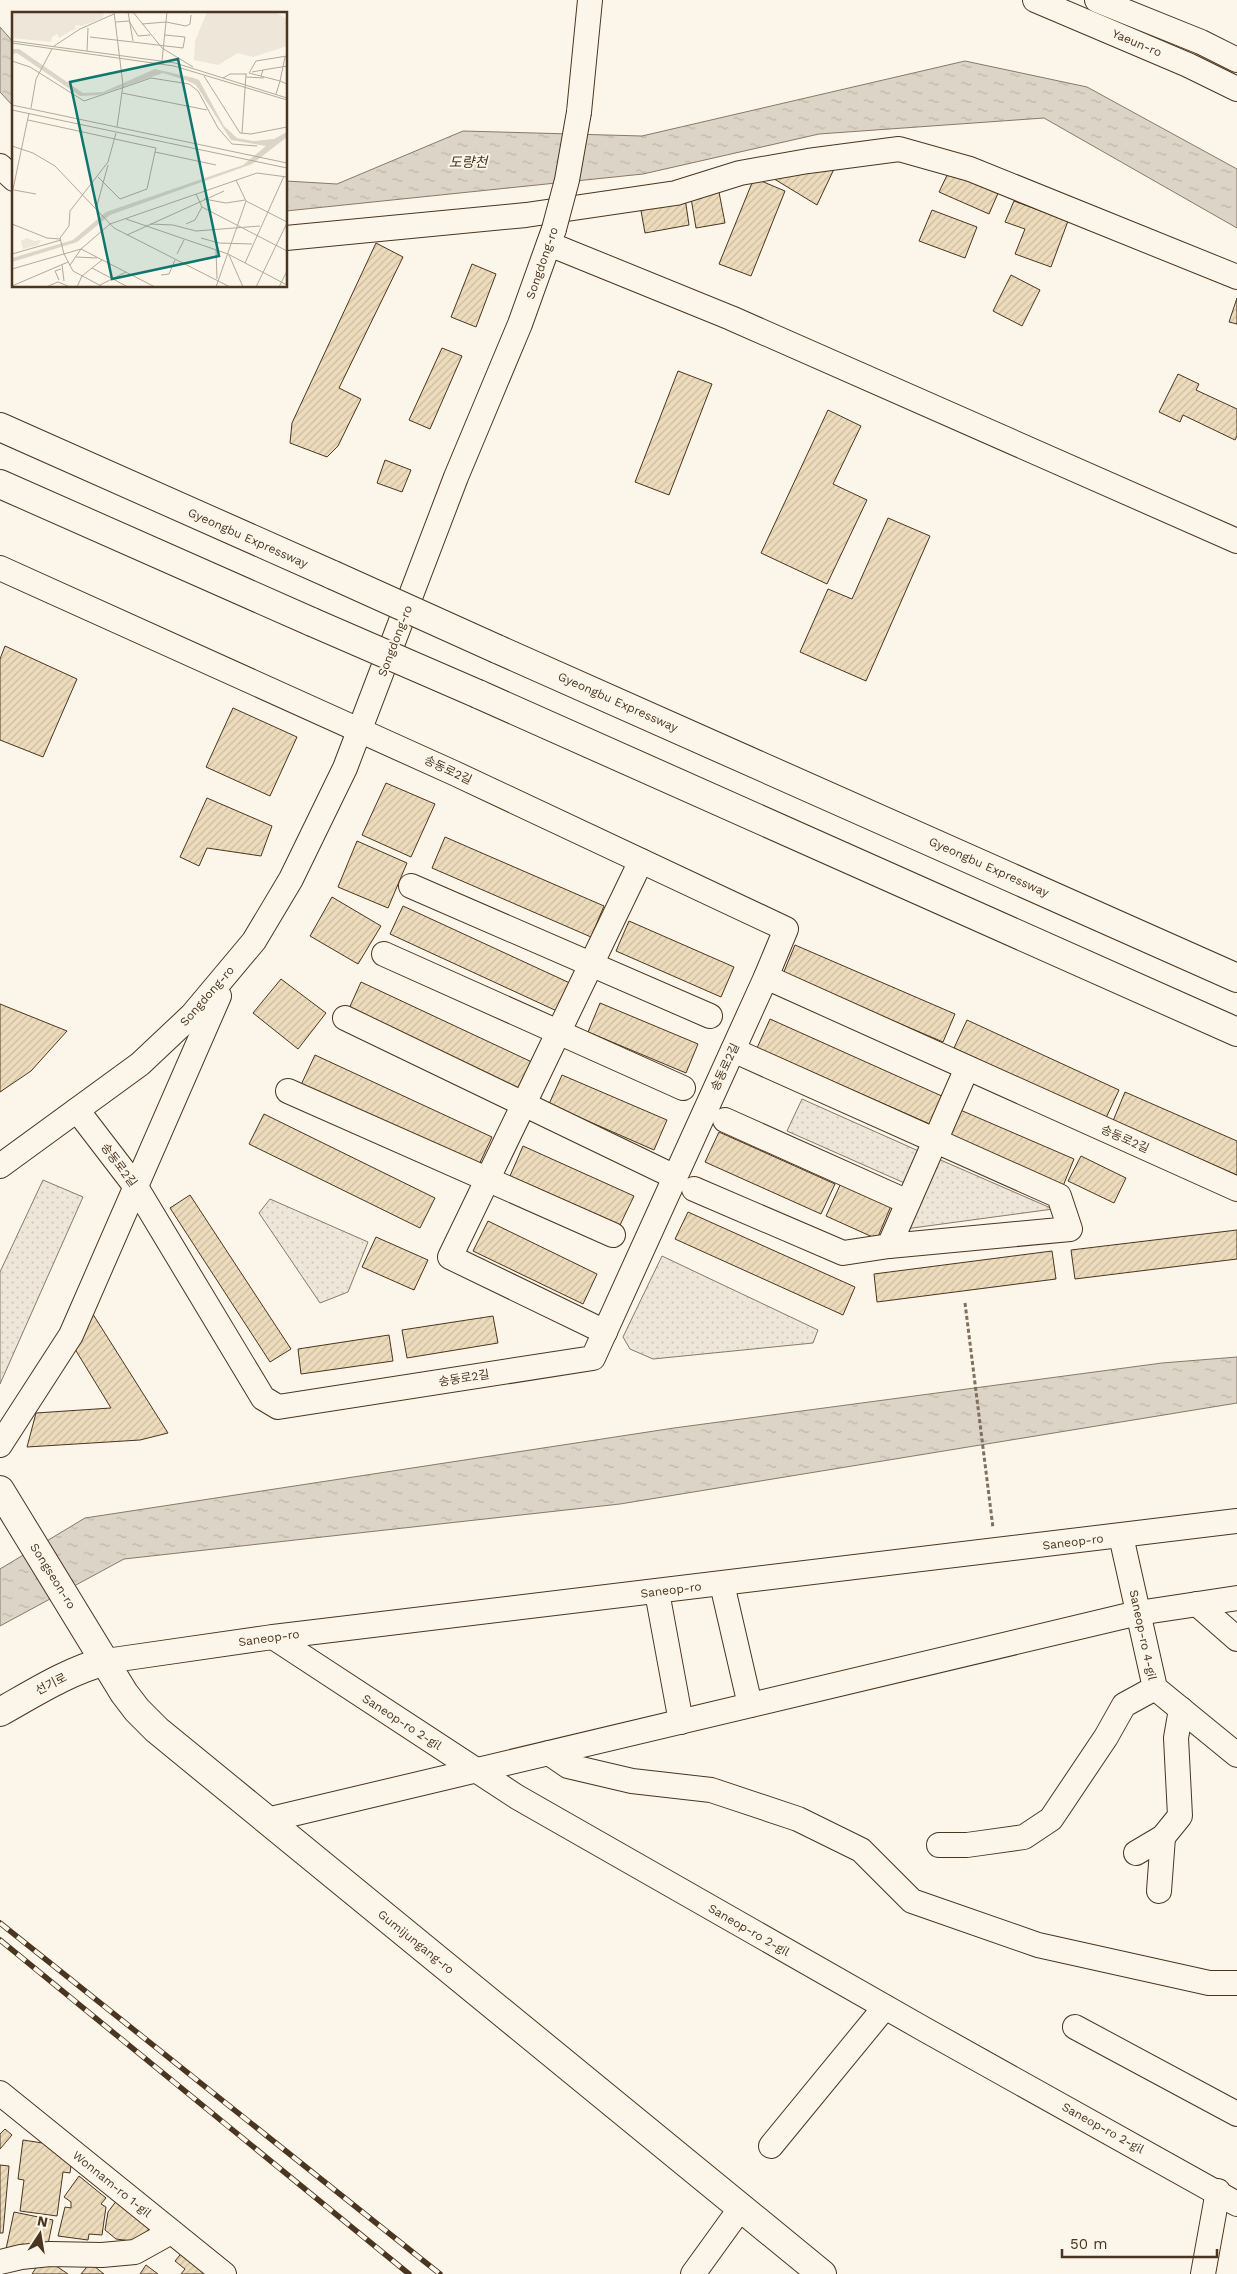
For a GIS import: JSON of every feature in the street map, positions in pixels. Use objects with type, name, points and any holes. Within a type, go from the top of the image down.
[{"type":"main road","name":"Gyeongbu Expressway","points":[[0,427],[1237,978]]},
{"type":"main road","points":[[0,484],[478,694],[1237,1032]]},
{"type":"main road","name":"Songseon-ro","points":[[0,1490],[106,1661]]},
{"type":"main road","name":"선기로","points":[[0,1712],[56,1680],[106,1661]]},
{"type":"main road","name":"Gumijungang-ro","points":[[106,1661],[137,1710],[157,1730],[740,2209],[822,2274]]},
{"type":"street","name":"Songdong-ro","points":[[0,1166],[140,1064],[192,1015],[254,941],[290,879],[322,818],[361,731],[456,477],[520,324],[551,237],[565,189],[579,112],[590,0]]},
{"type":"street","name":"Yaeun-ro","points":[[1035,0],[1188,65],[1237,89]]},
{"type":"street","name":"Yaeun-ro","points":[[1097,0],[1201,42],[1237,60]]},
{"type":"street","points":[[288,238],[526,215],[676,193],[740,173],[808,161],[899,149],[970,169],[1237,277]]},
{"type":"street","points":[[0,166],[12,177]]},
{"type":"street","points":[[551,237],[1237,541]]},
{"type":"street","name":"송동로2길","points":[[0,568],[361,731],[786,929],[733,1050],[685,1183],[604,1332],[593,1358],[278,1407],[263,1398],[136,1187],[77,1110]]},
{"type":"street","points":[[604,1332],[450,1257],[641,861]]},
{"type":"street","points":[[411,886],[710,1016]]},
{"type":"street","points":[[384,954],[559,1031],[682,1088]]},
{"type":"street","points":[[0,1445],[71,1335],[230,970]]},
{"type":"street","name":"송동로2길","points":[[766,977],[1237,1189]]},
{"type":"street","points":[[345,1018],[685,1183],[843,1253],[889,1246],[1070,1229],[1060,1196],[733,1050]]},
{"type":"street","points":[[889,1246],[968,1068]]},
{"type":"street","points":[[288,1091],[613,1235]]},
{"type":"street","points":[[726,1120],[908,1202]]},
{"type":"street","name":"Saneop-ro","points":[[106,1661],[273,1637],[1237,1521]]},
{"type":"street","name":"Saneop-ro 4-gil","points":[[1121,1536],[1155,1688],[1237,1755]]},
{"type":"street","points":[[722,1584],[750,1704]]},
{"type":"street","points":[[657,1592],[681,1722]]},
{"type":"street","points":[[267,1820],[1138,1613],[1237,1598]]},
{"type":"street","points":[[1197,1604],[1237,1639]]},
{"type":"street","name":"Saneop-ro 2-gil","points":[[273,1637],[518,1797],[886,2007],[1227,2198]]},
{"type":"street","points":[[939,1845],[967,1845],[1024,1838],[1051,1819],[1106,1737],[1124,1705],[1155,1688]]},
{"type":"street","points":[[1136,1852],[1163,1837],[1180,1816],[1176,1738],[1181,1709]]},
{"type":"street","points":[[549,1753],[568,1766],[632,1781],[711,1790],[798,1819],[861,1850],[912,1901],[1038,1945],[1209,1983],[1237,1983]]},
{"type":"street","points":[[1159,1892],[1163,1837]]},
{"type":"street","points":[[771,2146],[886,2007]]},
{"type":"street","points":[[1075,2027],[1237,2114]]},
{"type":"street","name":"Wonnam-ro 1-gil","points":[[0,2093],[224,2274]]},
{"type":"street","points":[[1204,2274],[1227,2198]]},
{"type":"street","points":[[693,2274],[740,2209]]},
{"type":"street","points":[[0,2262],[21,2257],[50,2254],[102,2255],[136,2252],[171,2232]]},
{"type":"street","points":[[0,2269],[6,2274]]},
{"type":"path","points":[[964,1303],[996,1551]]},
{"type":"shaded area","points":[[802,1099],[923,1153],[909,1185],[787,1131]]},
{"type":"shaded area","points":[[936,1158],[1053,1209],[905,1229]]},
{"type":"shaded area","points":[[43,1180],[83,1197],[0,1384],[0,1272]]},
{"type":"shaded area","points":[[270,1199],[368,1242],[348,1292],[320,1303],[259,1213]]},
{"type":"shaded area","points":[[662,1256],[818,1330],[813,1343],[653,1359],[630,1349],[623,1337]]},
{"type":"water","points":[[0,27],[12,41],[12,105],[0,92]]},
{"type":"water","name":"도량천","points":[[965,61],[1087,87],[1237,169],[1237,228],[1044,118],[819,134],[643,174],[288,211],[288,181],[337,184],[463,131],[642,136]]},
{"type":"water","points":[[1237,1357],[1237,1403],[620,1504],[124,1559],[0,1626],[0,1569],[85,1518],[674,1428],[1162,1363]]},
{"type":"building","points":[[834,169],[817,205],[771,177]]},
{"type":"building","points":[[950,169],[999,191],[989,214],[939,192]]},
{"type":"building","points":[[754,178],[785,191],[751,276],[719,264]]},
{"type":"building","points":[[718,187],[725,223],[696,228],[690,192]]},
{"type":"building","points":[[685,198],[689,225],[645,233],[640,205]]},
{"type":"building","points":[[1014,201],[1068,221],[1051,267],[1015,254],[1025,229],[1005,222]]},
{"type":"building","points":[[932,210],[977,227],[965,258],[919,241]]},
{"type":"building","points":[[376,243],[403,257],[339,388],[361,399],[338,446],[327,457],[290,443],[292,423]]},
{"type":"building","points":[[472,264],[496,274],[476,327],[451,317]]},
{"type":"building","points":[[1011,275],[1040,290],[1022,326],[993,311]]},
{"type":"building","points":[[1237,298],[1237,324],[1229,322]]},
{"type":"building","points":[[442,348],[462,356],[430,429],[409,420]]},
{"type":"building","points":[[678,371],[712,384],[669,495],[635,482]]},
{"type":"building","points":[[1178,374],[1199,384],[1196,390],[1237,409],[1237,436],[1235,440],[1183,415],[1180,422],[1159,412]]},
{"type":"building","points":[[828,410],[861,426],[833,484],[867,500],[827,584],[761,553]]},
{"type":"building","points":[[385,460],[411,470],[402,492],[377,483]]},
{"type":"building","points":[[888,518],[930,536],[866,681],[800,652],[828,589],[852,599]]},
{"type":"building","points":[[5,646],[77,679],[43,757],[0,740],[0,659]]},
{"type":"building","points":[[233,708],[297,737],[270,796],[206,767]]},
{"type":"building","points":[[386,783],[435,804],[411,857],[362,835]]},
{"type":"building","points":[[207,798],[272,826],[261,856],[207,848],[199,866],[180,857]]},
{"type":"building","points":[[445,837],[604,906],[591,937],[432,868]]},
{"type":"building","points":[[357,841],[407,863],[388,908],[338,887]]},
{"type":"building","points":[[332,897],[381,926],[358,964],[310,936]]},
{"type":"building","points":[[403,906],[572,984],[559,1012],[390,934]]},
{"type":"building","points":[[629,921],[734,967],[721,997],[616,951]]},
{"type":"building","points":[[795,945],[955,1014],[943,1042],[783,974]]},
{"type":"building","points":[[281,979],[326,1013],[298,1049],[253,1013]]},
{"type":"building","points":[[361,982],[534,1063],[520,1093],[347,1013]]},
{"type":"building","points":[[600,1003],[698,1044],[686,1073],[588,1032]]},
{"type":"building","points":[[0,1004],[67,1031],[31,1071],[0,1092]]},
{"type":"building","points":[[770,1019],[944,1097],[932,1125],[757,1048]]},
{"type":"building","points":[[967,1020],[1119,1090],[1106,1118],[954,1048]]},
{"type":"building","points":[[315,1055],[492,1137],[477,1169],[300,1087]]},
{"type":"building","points":[[562,1075],[667,1120],[654,1150],[549,1104]]},
{"type":"building","points":[[1125,1092],[1237,1141],[1237,1175],[1113,1121]]},
{"type":"building","points":[[958,1109],[1074,1159],[1063,1186],[946,1135]]},
{"type":"building","points":[[264,1114],[435,1198],[420,1228],[249,1144]]},
{"type":"building","points":[[719,1132],[835,1184],[821,1214],[705,1162]]},
{"type":"building","points":[[523,1146],[634,1196],[620,1225],[510,1176]]},
{"type":"building","points":[[1081,1156],[1126,1178],[1114,1203],[1068,1181]]},
{"type":"building","points":[[841,1183],[891,1206],[877,1239],[826,1216]]},
{"type":"building","points":[[190,1195],[291,1349],[270,1362],[170,1208]]},
{"type":"building","points":[[688,1212],[855,1287],[843,1315],[675,1239]]},
{"type":"building","points":[[488,1221],[597,1274],[583,1304],[473,1251]]},
{"type":"building","points":[[1237,1230],[1237,1259],[1075,1279],[1071,1250]]},
{"type":"building","points":[[376,1237],[428,1260],[414,1290],[362,1267]]},
{"type":"building","points":[[1052,1251],[1056,1279],[877,1302],[874,1274]]},
{"type":"building","points":[[89,1308],[168,1433],[140,1440],[27,1447],[36,1413],[111,1408],[70,1341]]},
{"type":"building","points":[[493,1316],[498,1343],[407,1358],[402,1330]]},
{"type":"building","points":[[389,1335],[393,1361],[301,1374],[298,1349]]},
{"type":"building","points":[[5,2129],[12,2135],[0,2149],[0,2134]]},
{"type":"building","points":[[23,2140],[49,2144],[49,2148],[66,2150],[72,2158],[70,2173],[63,2172],[57,2216],[20,2211],[24,2180],[18,2179]]},
{"type":"building","points":[[0,2165],[9,2166],[3,2233],[0,2233]]},
{"type":"building","points":[[79,2176],[106,2198],[101,2204],[106,2207],[102,2235],[89,2234],[88,2240],[58,2236],[65,2207],[71,2208],[71,2202],[64,2197]]},
{"type":"building","points":[[117,2200],[152,2225],[139,2242],[116,2239],[105,2230],[108,2212]]},
{"type":"building","points":[[14,2212],[53,2220],[47,2249],[22,2244],[21,2252],[6,2249]]},
{"type":"building","points":[[184,2250],[215,2274],[181,2274],[185,2269],[175,2261]]},
{"type":"building","points":[[43,2257],[68,2274],[32,2274]]},
{"type":"building","points":[[90,2263],[104,2274],[81,2274]]},
{"type":"building","points":[[146,2265],[158,2274],[140,2274]]},
{"type":"railway","points":[[0,1923],[440,2274]]},
{"type":"railway","points":[[0,1940],[409,2274]]}]
